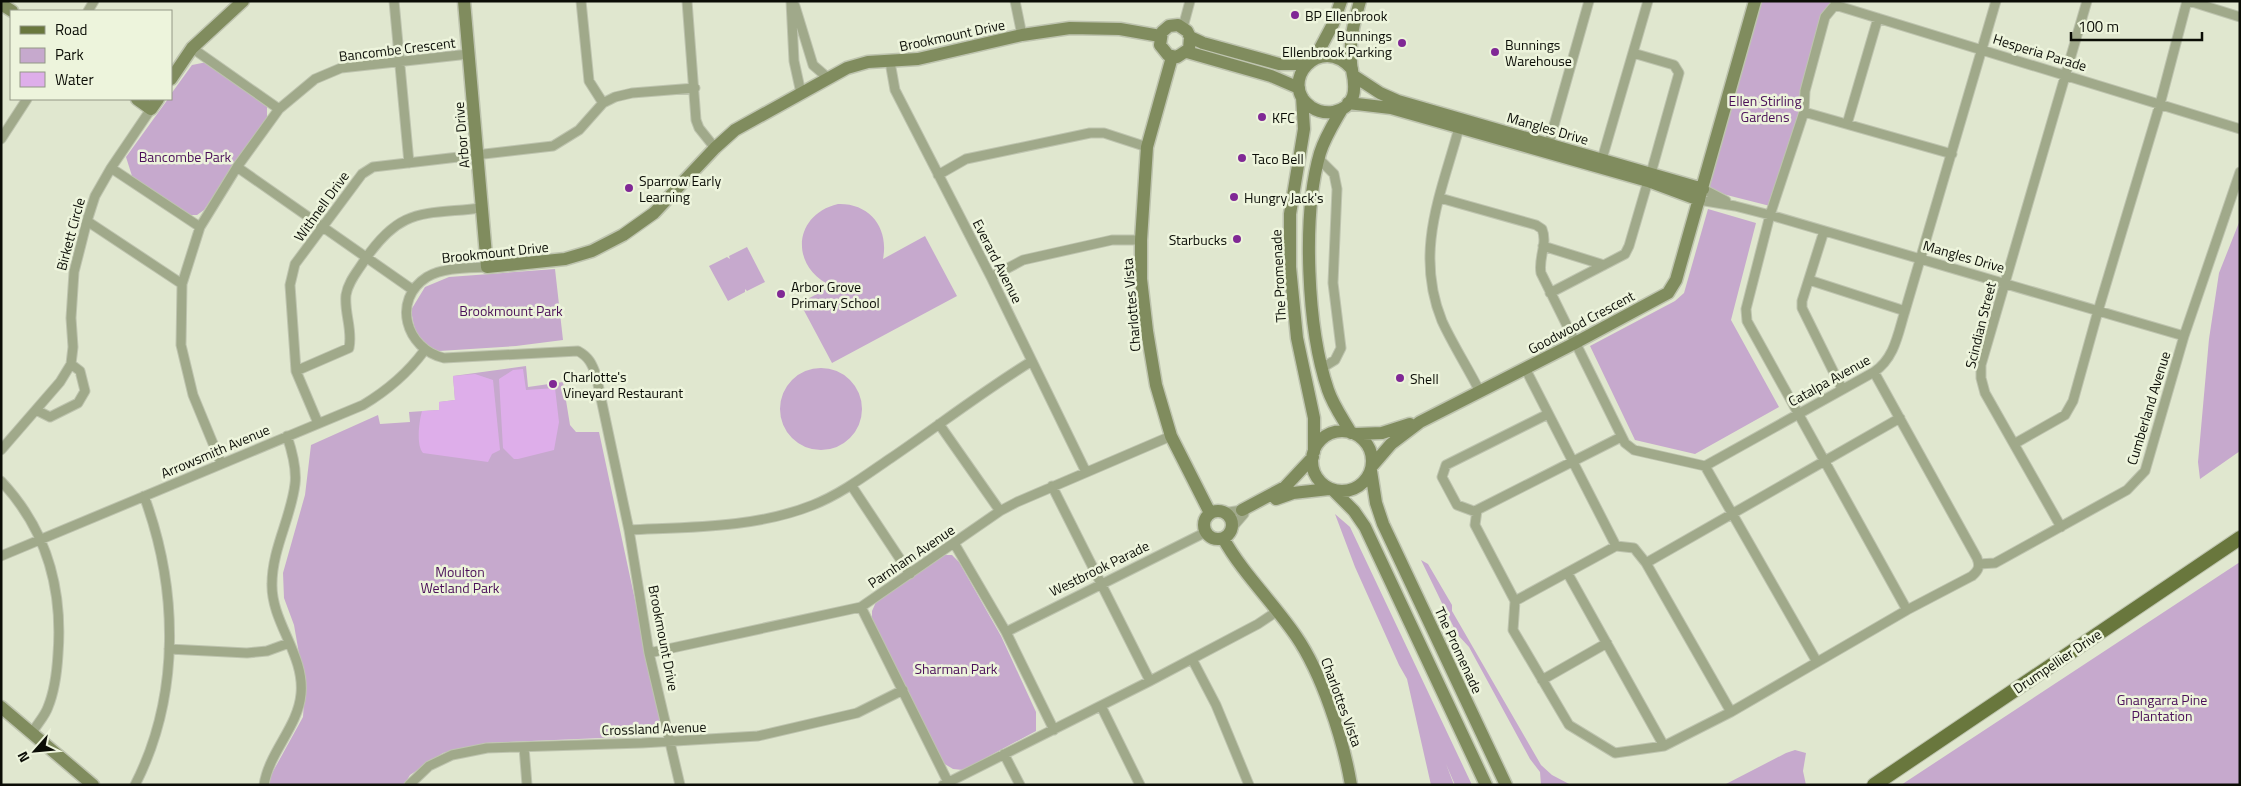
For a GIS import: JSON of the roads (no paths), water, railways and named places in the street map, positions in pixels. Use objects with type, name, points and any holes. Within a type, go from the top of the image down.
[{"type":"main road","name":"Drumpellier Drive","points":[[1874,785],[2240,538]]},
{"type":"street","points":[[172,78],[192,48],[243,1]]},
{"type":"street","points":[[394,1],[409,164]]},
{"type":"street","name":"Arbor Drive","points":[[464,1],[479,156],[487,267]]},
{"type":"street","points":[[581,1],[589,81],[604,103]]},
{"type":"street","points":[[687,1],[696,120],[699,128],[715,148]]},
{"type":"street","points":[[792,1],[813,64],[828,78]]},
{"type":"street","points":[[792,1],[794,61],[801,93]]},
{"type":"street","points":[[1015,1],[1022,35]]},
{"type":"street","points":[[1190,1],[1186,32],[1190,45],[1186,52],[1177,57],[1172,56],[1161,49],[1160,36],[1169,26],[1186,32],[1203,43],[1279,64],[1311,61],[1331,56],[1339,58],[1353,73]]},
{"type":"street","points":[[1300,92],[1300,75],[1311,61],[1333,24],[1341,1]]},
{"type":"street","points":[[1353,434],[1332,399],[1322,368],[1316,335],[1309,265],[1312,202],[1319,159],[1324,143],[1355,90],[1353,28],[1360,1]]},
{"type":"street","points":[[1547,148],[1590,1]]},
{"type":"street","points":[[1602,159],[1648,1]]},
{"type":"street","points":[[1701,194],[1755,1]]},
{"type":"street","name":"Catalpa Avenue","points":[[1705,466],[1798,412],[1874,372],[1888,361],[1892,354],[1952,154],[1996,1]]},
{"type":"street","name":"Scindian Street","points":[[2061,527],[1985,392],[1981,378],[1981,365],[2087,1]]},
{"type":"street","points":[[2014,444],[2065,415],[2070,410],[2160,104],[2188,1],[2240,17]]},
{"type":"street","points":[[1835,3],[1825,17],[1806,91],[1804,112],[1770,216],[1746,315],[1747,321],[1907,610]]},
{"type":"street","name":"Hesperia Parade","points":[[1835,3],[1878,18],[2240,129]]},
{"type":"street","points":[[1847,124],[1878,18]]},
{"type":"street","name":"Brookmount Drive","points":[[412,290],[422,280],[440,271],[565,259],[624,236],[654,213],[715,148],[735,130],[828,78],[858,65],[918,59],[1022,35],[1084,27],[1120,29],[1160,36]]},
{"type":"street","points":[[192,48],[279,109]]},
{"type":"street","points":[[1186,52],[1271,76],[1300,92],[1315,110],[1333,112],[1345,106]]},
{"type":"street","points":[[1550,293],[1627,252],[1679,73],[1674,65],[1633,53]]},
{"type":"street","name":"Bancombe Crescent","points":[[221,463],[193,395],[181,345],[182,284],[200,227],[238,167],[279,109],[315,79],[341,68],[469,54]]},
{"type":"street","name":"Charlottes Vista","points":[[1172,56],[1147,146],[1141,240],[1141,279],[1156,385],[1172,436],[1210,513]]},
{"type":"street","name":"Everard Avenue","points":[[890,62],[895,90],[991,277],[1086,472]]},
{"type":"street","name":"Mangles Drive","points":[[1353,73],[1386,96],[1547,148],[1649,177],[1735,206],[2184,336]]},
{"type":"street","name":"Withnell Drive","points":[[318,423],[296,370],[290,285],[295,264],[362,174],[373,166],[409,164],[553,146],[579,130],[604,103],[623,94],[695,88]]},
{"type":"street","name":"The Promenade","points":[[1300,92],[1304,129],[1290,214],[1290,267],[1297,338],[1314,418],[1313,454]]},
{"type":"street","points":[[2,134],[26,100]]},
{"type":"street","points":[[140,100],[154,104]]},
{"type":"street","name":"Birkett Circle","points":[[1,450],[60,382],[71,364],[74,272],[87,221],[95,196],[111,168],[154,104]]},
{"type":"street","name":"Mangles Drive","points":[[1345,106],[1379,106],[1460,128],[1602,159],[1649,177]]},
{"type":"street","points":[[1403,112],[1411,110],[1416,106]]},
{"type":"street","points":[[1804,112],[1952,154]]},
{"type":"street","points":[[1460,128],[1430,233],[1429,257],[1431,282],[1443,321],[1480,392]]},
{"type":"street","points":[[938,175],[966,159],[1090,133],[1104,133],[1147,146]]},
{"type":"street","points":[[1319,159],[1334,174],[1337,189],[1333,283],[1341,348],[1335,360],[1322,368]]},
{"type":"street","points":[[238,167],[412,290],[408,304],[407,319],[414,340],[424,351]]},
{"type":"street","points":[[111,168],[200,227]]},
{"type":"street","name":"Cumberland Avenue","points":[[1978,561],[1995,563],[2127,490],[2145,470],[2184,336],[2240,172]]},
{"type":"street","name":"Goodwood Crescent","points":[[1353,434],[1382,433],[1420,422],[1668,293],[1676,280],[1701,194]]},
{"type":"street","points":[[1440,198],[1536,225],[1542,229],[1544,235],[1540,266],[1550,293],[1624,443],[1634,450],[1705,466],[1817,662]]},
{"type":"street","points":[[296,370],[349,348],[351,339],[346,296],[349,283],[366,258],[394,226],[416,215],[482,208]]},
{"type":"street","points":[[87,221],[182,284]]},
{"type":"street","points":[[1824,232],[1802,301],[1804,314],[1842,389]]},
{"type":"street","points":[[991,277],[1023,260],[1112,240],[1141,240]]},
{"type":"street","points":[[1543,246],[1604,265]]},
{"type":"street","points":[[1809,280],[1905,310]]},
{"type":"street","name":"Brookmount Drive","points":[[424,351],[437,357],[451,359],[567,350],[578,351],[586,356],[596,375],[629,530],[649,653],[680,785]]},
{"type":"street","name":"Arrowsmith Avenue","points":[[1,556],[363,404],[383,393],[400,379],[424,351]]},
{"type":"street","points":[[629,530],[732,524],[779,516],[814,505],[851,485],[1032,361]]},
{"type":"street","points":[[36,410],[50,417],[78,403],[85,390],[80,372],[71,364]]},
{"type":"street","points":[[1525,368],[1616,546]]},
{"type":"street","points":[[1621,437],[1477,510],[1475,525],[1515,602],[1513,630],[1569,725],[1615,753],[1664,746],[1731,712],[1978,571],[1978,561],[1874,372]]},
{"type":"street","points":[[1476,512],[1457,505],[1442,477],[1446,466],[1548,414]]},
{"type":"street","points":[[1646,563],[1900,418]]},
{"type":"street","name":"Goodwood Crescent","points":[[1372,468],[1391,444],[1420,422]]},
{"type":"street","points":[[939,424],[1000,511]]},
{"type":"street","points":[[1313,454],[1285,487],[1243,512],[1227,534],[1213,538],[1206,532],[1204,523],[1210,513],[1218,511],[1223,513],[1243,512],[1284,496],[1331,489],[1346,491],[1358,487],[1368,478],[1372,468],[1370,450],[1366,442],[1353,434],[1339,432],[1330,434],[1320,441],[1313,454]]},
{"type":"street","points":[[264,785],[266,776],[296,715],[301,692],[298,663],[278,614],[271,585],[275,555],[288,517],[296,483],[294,456],[287,436]]},
{"type":"street","name":"Parnham Avenue","points":[[649,653],[860,607],[1000,511],[1052,486],[1172,436]]},
{"type":"street","points":[[1313,454],[1315,473],[1319,481],[1331,489],[1357,514],[1367,531],[1486,785]]},
{"type":"street","name":"The Promenade","points":[[1372,468],[1377,508],[1385,529],[1506,785]]},
{"type":"street","points":[[1,480],[27,513],[42,539],[53,575],[60,622],[57,672],[48,707],[32,733]]},
{"type":"street","points":[[851,485],[910,574]]},
{"type":"street","points":[[1052,486],[1150,681]]},
{"type":"street","points":[[135,785],[152,743],[165,688],[170,650],[170,610],[165,571],[155,526],[144,496]]},
{"type":"street","points":[[1223,513],[1230,520],[1227,534]]},
{"type":"street","name":"Westbrook Parade","points":[[1006,632],[1206,532]]},
{"type":"street","name":"Charlottes Vista","points":[[1227,534],[1236,561],[1295,635],[1314,664],[1347,761],[1351,785]]},
{"type":"street","points":[[954,544],[1006,632],[1054,730]]},
{"type":"street","points":[[1515,602],[1616,546],[1634,548],[1646,563],[1731,712]]},
{"type":"street","points":[[1568,574],[1664,746]]},
{"type":"street","points":[[860,607],[903,690],[946,783],[1150,681],[1258,624],[1276,612]]},
{"type":"street","points":[[170,650],[246,653],[267,651],[289,643]]},
{"type":"street","points":[[1542,680],[1607,643]]},
{"type":"street","points":[[1192,659],[1216,705],[1249,785]]},
{"type":"street","name":"Crossland Avenue","points":[[409,785],[429,766],[452,755],[488,748],[758,736],[857,713],[903,690]]},
{"type":"street","points":[[1101,706],[1140,785]]},
{"type":"street","points":[[1,707],[93,785]]},
{"type":"street","points":[[524,747],[527,785]]},
{"type":"street","points":[[1004,754],[1020,785]]},
{"type":"water","points":[[523,369],[526,390],[555,388],[559,422],[554,450],[514,459],[503,448],[499,379],[513,370]]},
{"type":"water","points":[[475,374],[493,380],[500,450],[492,454],[488,462],[423,453],[419,445],[419,427],[422,411],[439,410],[439,402],[455,400],[453,376]]},
{"type":"place","name":"BP Ellenbrook","points":[[1295,15]]},
{"type":"place","name":"Bunnings Ellenbrook Parking","points":[[1402,43]]},
{"type":"place","name":"Bunnings Warehouse","points":[[1495,52]]},
{"type":"place","name":"KFC","points":[[1262,117]]},
{"type":"place","name":"Taco Bell","points":[[1242,158]]},
{"type":"place","name":"Sparrow Early Learning","points":[[629,188]]},
{"type":"place","name":"Hungry Jack's","points":[[1234,197]]},
{"type":"place","name":"Starbucks","points":[[1237,239]]},
{"type":"place","name":"Arbor Grove Primary School","points":[[781,294]]},
{"type":"place","name":"Shell","points":[[1400,378]]},
{"type":"place","name":"Charlotte's Vineyard Restaurant","points":[[553,384]]},
{"type":"park label","name":"Ellen Stirling Gardens","points":[[1765,108]]},
{"type":"park label","name":"Bancombe Park","points":[[185,156]]},
{"type":"park label","name":"Brookmount Park","points":[[511,310]]},
{"type":"park label","name":"Moulton Wetland Park","points":[[460,580]]},
{"type":"park label","name":"Sharman Park","points":[[956,668]]},
{"type":"park label","name":"Gnangarra Pine Plantation","points":[[2162,708]]}]
